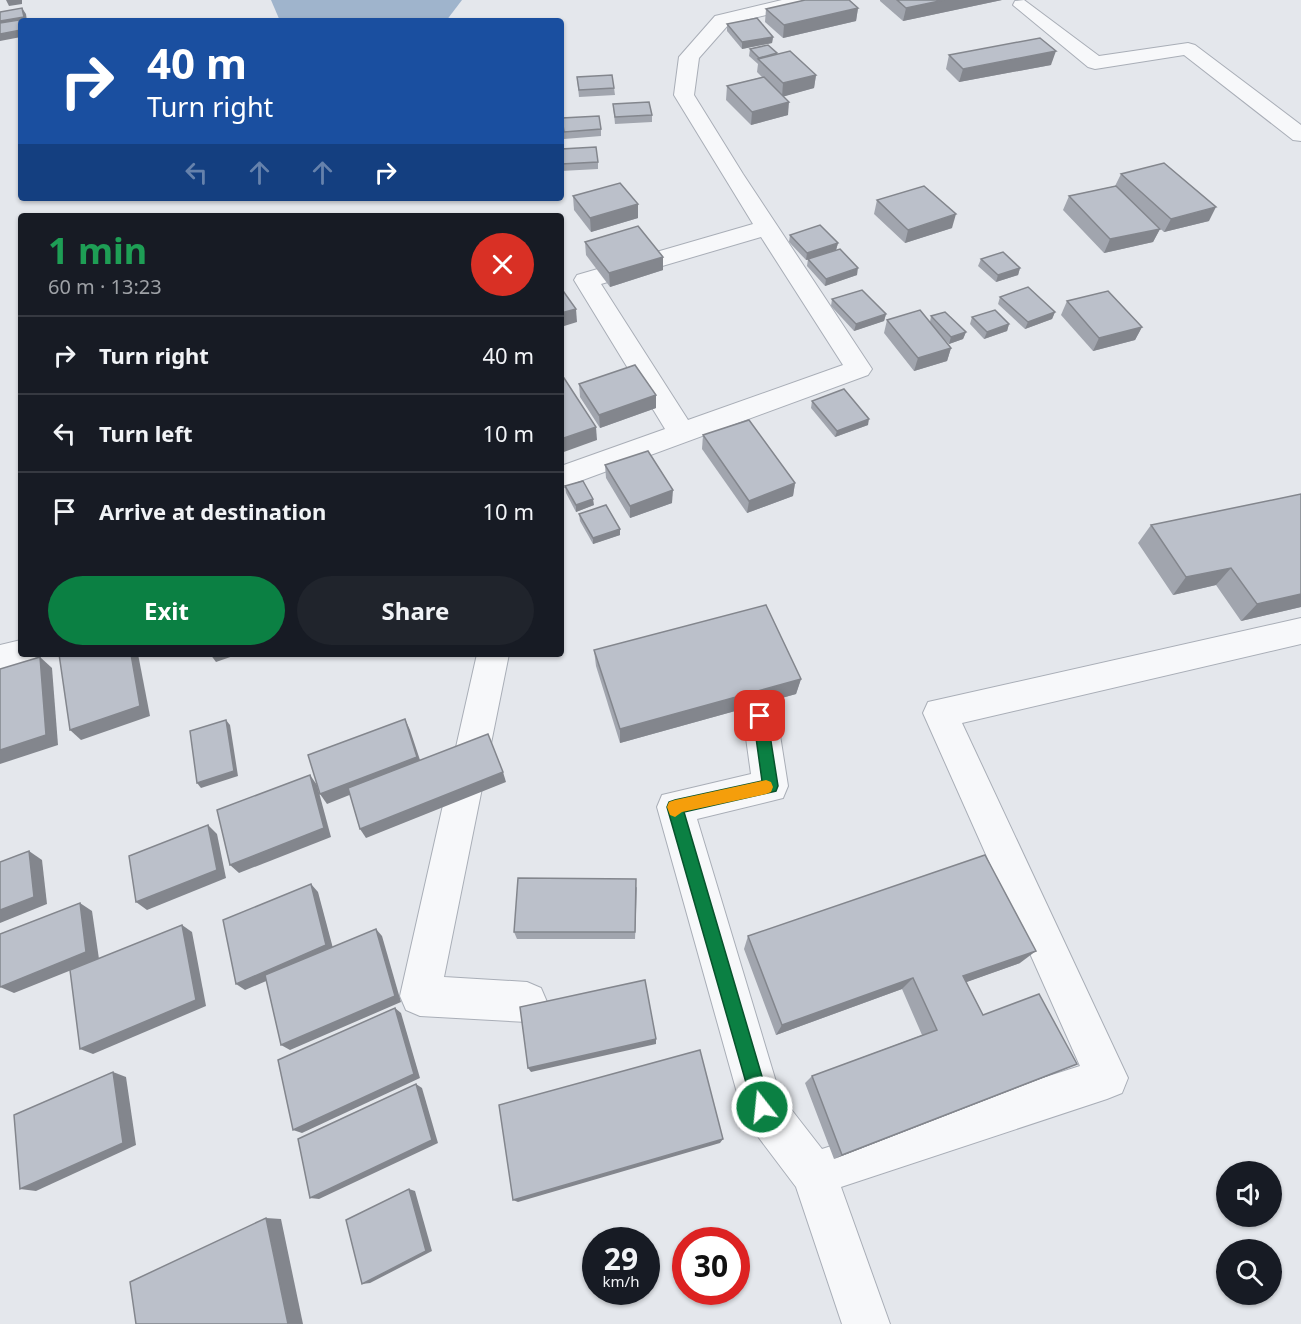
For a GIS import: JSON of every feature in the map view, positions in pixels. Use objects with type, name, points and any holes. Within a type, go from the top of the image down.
[{"type":"street","points":[[564,476],[859,369],[766,228],[684,95],[689,57],[722,20],[804,0]]},
{"type":"street","points":[[1022,5],[1095,63],[1188,49],[1301,135]]},
{"type":"street","points":[[1269,109],[1290,105]]},
{"type":"street","points":[[682,434],[586,280],[766,228]]},
{"type":"street","points":[[814,1174],[1107,1078],[940,712],[1301,631]]},
{"type":"street","points":[[0,659],[18,655]]},
{"type":"street","points":[[492,657],[420,996],[527,1002]]},
{"type":"street","points":[[760,716],[770,786],[675,807],[762,1107],[814,1174],[866,1324]]},
{"type":"water","points":[[271,0],[462,0],[448,18],[279,18]]},
{"type":"building","points":[[805,0],[849,0],[858,8],[784,25],[766,9]]},
{"type":"building","points":[[897,0],[944,0],[906,8]]},
{"type":"building","points":[[22,8],[24,17],[0,21],[0,12]]},
{"type":"building","points":[[757,18],[773,37],[742,42],[727,24]]},
{"type":"building","points":[[18,20],[18,31],[0,34],[0,23]]},
{"type":"building","points":[[1040,38],[1056,51],[963,69],[949,55]]},
{"type":"building","points":[[768,45],[777,53],[759,58],[750,49]]},
{"type":"building","points":[[790,51],[816,75],[783,83],[758,59]]},
{"type":"building","points":[[612,75],[614,88],[579,90],[577,77]]},
{"type":"building","points":[[764,77],[789,102],[752,112],[727,86]]},
{"type":"building","points":[[649,102],[652,115],[615,117],[613,104]]},
{"type":"building","points":[[599,116],[601,129],[564,132],[564,118]]},
{"type":"building","points":[[596,147],[598,162],[564,164],[564,149]]},
{"type":"building","points":[[1164,163],[1216,207],[1171,219],[1121,174]]},
{"type":"building","points":[[620,183],[638,204],[590,218],[573,196]]},
{"type":"building","points":[[924,186],[956,214],[908,230],[877,200]]},
{"type":"building","points":[[1116,186],[1160,229],[1110,239],[1069,196]]},
{"type":"building","points":[[820,225],[838,243],[807,253],[790,235]]},
{"type":"building","points":[[638,226],[663,257],[609,273],[585,242]]},
{"type":"building","points":[[840,249],[858,268],[826,279],[808,259]]},
{"type":"building","points":[[1003,252],[1020,268],[998,275],[981,259]]},
{"type":"building","points":[[1028,287],[1055,312],[1028,322],[1000,297]]},
{"type":"building","points":[[862,290],[886,314],[856,324],[832,299]]},
{"type":"building","points":[[1108,291],[1142,327],[1099,338],[1067,301]]},
{"type":"building","points":[[564,292],[576,309],[564,312]]},
{"type":"building","points":[[920,310],[951,348],[918,358],[887,320]]},
{"type":"building","points":[[995,310],[1009,324],[987,332],[972,317]]},
{"type":"building","points":[[945,312],[966,332],[951,337],[931,316]]},
{"type":"building","points":[[635,365],[656,395],[599,415],[579,384]]},
{"type":"building","points":[[564,378],[596,427],[564,438]]},
{"type":"building","points":[[844,389],[869,419],[837,431],[812,401]]},
{"type":"building","points":[[749,420],[795,483],[749,501],[703,435]]},
{"type":"building","points":[[648,451],[673,490],[630,506],[605,465]]},
{"type":"building","points":[[583,481],[593,499],[576,505],[565,486]]},
{"type":"building","points":[[1301,494],[1301,594],[1257,604],[1231,568],[1186,577],[1151,525]]},
{"type":"building","points":[[606,505],[620,529],[593,538],[579,514]]},
{"type":"building","points":[[766,605],[801,679],[620,729],[594,650]]},
{"type":"building","points":[[40,657],[46,735],[0,750],[0,669]]},
{"type":"building","points":[[59,657],[132,657],[140,706],[70,730]]},
{"type":"building","points":[[405,719],[417,757],[320,794],[308,755]]},
{"type":"building","points":[[226,720],[234,771],[197,783],[190,731]]},
{"type":"building","points":[[488,734],[503,772],[360,829],[348,788]]},
{"type":"building","points":[[310,775],[324,828],[230,865],[217,810]]},
{"type":"building","points":[[208,825],[217,870],[136,902],[129,856]]},
{"type":"building","points":[[29,851],[34,897],[0,910],[0,862]]},
{"type":"building","points":[[985,855],[1036,951],[963,976],[983,1015],[1039,994],[1077,1064],[842,1155],[812,1076],[937,1030],[913,978],[782,1025],[748,936]]},
{"type":"building","points":[[518,878],[636,879],[635,932],[514,932]]},
{"type":"building","points":[[311,884],[326,945],[236,984],[223,920]]},
{"type":"building","points":[[80,903],[86,952],[0,987],[0,934]]},
{"type":"building","points":[[182,925],[196,1000],[80,1049],[70,970]]},
{"type":"building","points":[[376,929],[395,996],[281,1045],[265,975]]},
{"type":"building","points":[[645,980],[656,1039],[528,1068],[520,1007]]},
{"type":"building","points":[[395,1008],[414,1074],[293,1130],[278,1060]]},
{"type":"building","points":[[700,1050],[723,1139],[513,1200],[499,1105]]},
{"type":"building","points":[[113,1072],[123,1143],[20,1189],[14,1115]]},
{"type":"building","points":[[416,1084],[432,1140],[310,1198],[298,1139]]},
{"type":"building","points":[[409,1189],[426,1251],[362,1284],[346,1220]]},
{"type":"building","points":[[266,1218],[288,1324],[136,1324],[130,1282]]},
{"type":"slow traffic","points":[[675,810],[675,807],[766,787]]},
{"type":"route","points":[[760,716],[770,786],[675,807],[762,1107]]}]
